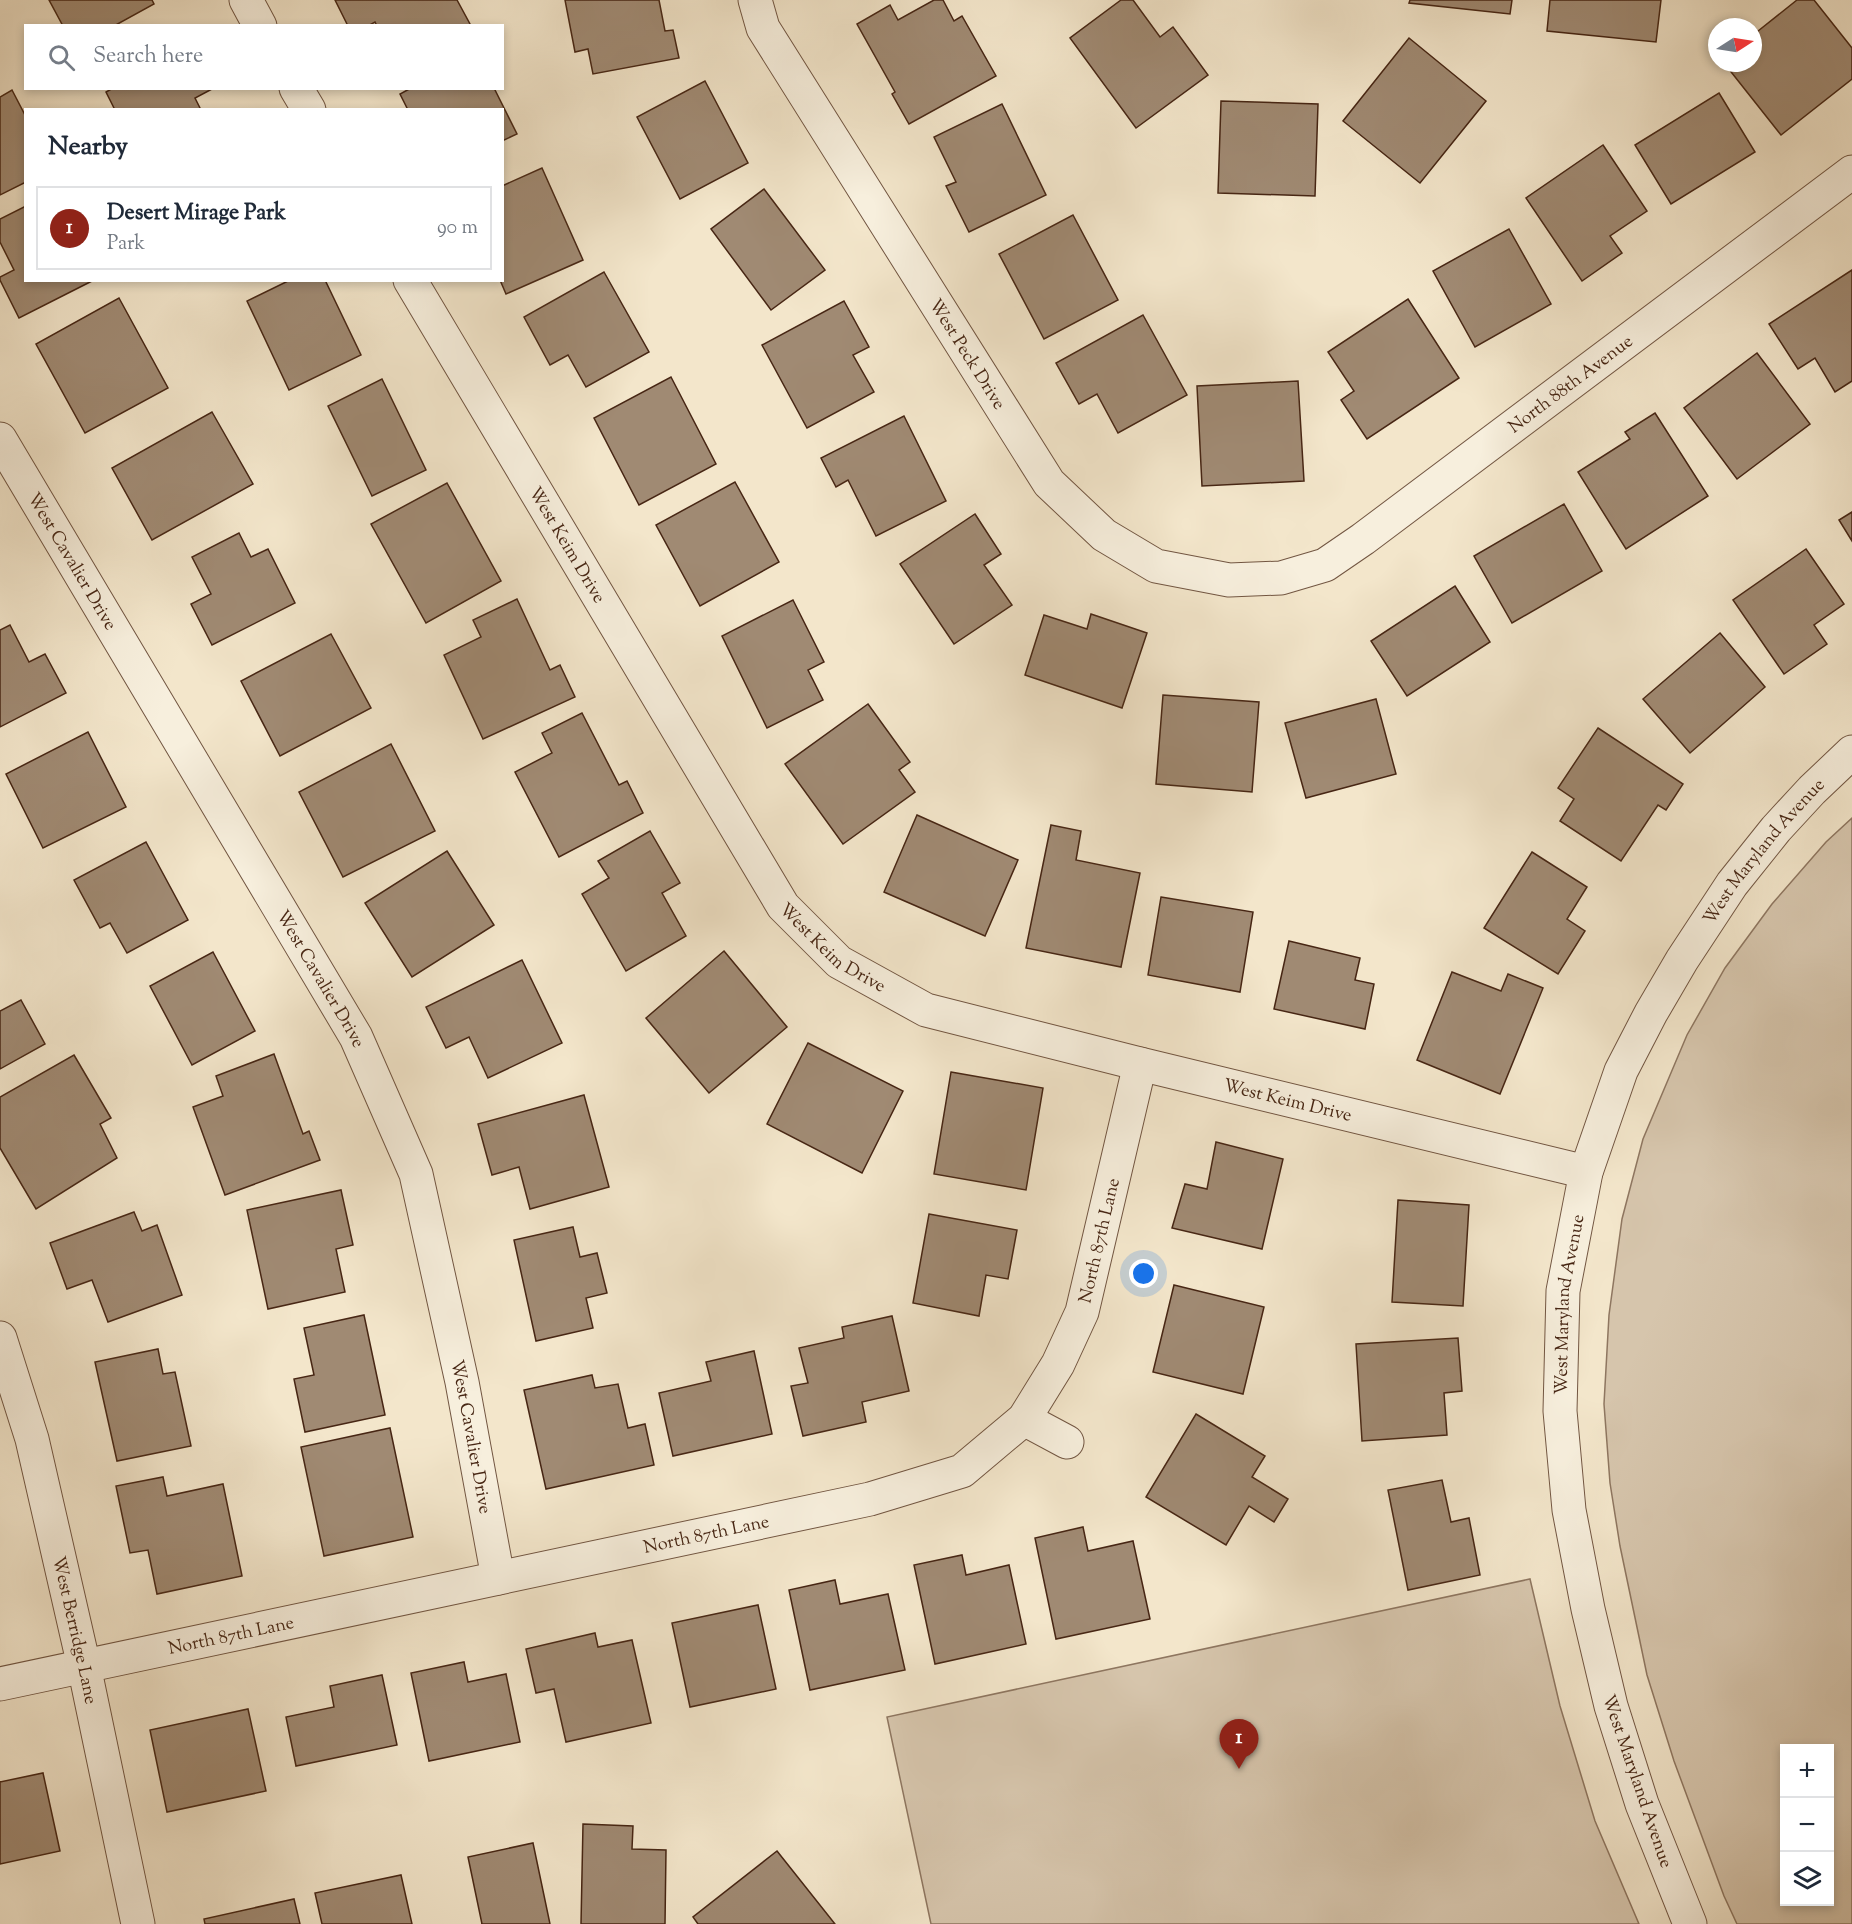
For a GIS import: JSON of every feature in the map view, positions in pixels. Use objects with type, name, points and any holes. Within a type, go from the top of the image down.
[{"type":"street","points":[[246,0],[259,24]]},
{"type":"street","name":"West Peck Drive","points":[[755,0],[763,28],[1049,483],[1104,535],[1156,566],[1229,580],[1281,578]]},
{"type":"street","points":[[297,90],[308,108]]},
{"type":"street","name":"North 88th Avenue","points":[[1281,578],[1325,565],[1363,539],[1852,172]]},
{"type":"street","name":"West Keim Drive","points":[[411,282],[783,906],[840,962],[926,1010],[1586,1172]]},
{"type":"street","name":"West Cavalier Drive","points":[[0,439],[361,1048],[416,1174],[462,1382],[498,1578]]},
{"type":"street","name":"West Maryland Avenue","points":[[1690,1924],[1642,1804],[1611,1706],[1588,1609],[1569,1510],[1560,1411],[1563,1291],[1586,1172],[1621,1071],[1651,1013],[1682,960],[1732,884],[1776,829],[1852,752]]},
{"type":"street","name":"North 87th Lane","points":[[0,1684],[870,1499],[962,1471],[1024,1419],[1058,1364],[1082,1312],[1140,1064]]},
{"type":"street","name":"West Berridge Lane","points":[[0,1338],[32,1439],[84,1666],[138,1924]]},
{"type":"street","points":[[1024,1419],[1067,1443]]},
{"type":"shaded area","points":[[1852,818],[1852,1924],[1737,1924],[1724,1896],[1674,1761],[1647,1675],[1620,1546],[1610,1483],[1604,1404],[1609,1315],[1622,1219],[1643,1139],[1687,1035],[1725,968],[1772,904],[1826,842]]},
{"type":"shaded area","points":[[1530,1579],[1560,1706],[1595,1821],[1639,1924],[931,1924],[887,1717]]},
{"type":"building","points":[[49,0],[152,0],[154,4],[118,24],[62,24]]},
{"type":"building","points":[[335,0],[457,0],[470,24],[376,24],[375,22],[347,24]]},
{"type":"building","points":[[565,0],[659,0],[665,31],[673,30],[679,58],[593,74],[588,49],[575,52]]},
{"type":"building","points":[[934,0],[943,0],[954,21],[962,16],[996,76],[909,124],[892,94],[895,92],[857,24],[890,5],[898,20]]},
{"type":"building","points":[[1121,0],[1133,0],[1160,37],[1173,27],[1208,75],[1136,128],[1070,38]]},
{"type":"building","points":[[1410,0],[1512,0],[1510,14],[1409,3]]},
{"type":"building","points":[[1550,0],[1661,0],[1656,42],[1547,31]]},
{"type":"building","points":[[1797,0],[1814,0],[1852,48],[1852,79],[1781,135],[1731,72],[1762,72],[1762,28]]},
{"type":"building","points":[[1409,38],[1486,101],[1420,183],[1343,121]]},
{"type":"building","points":[[705,81],[748,163],[680,199],[637,117]]},
{"type":"building","points":[[12,90],[24,113],[24,183],[0,195],[0,97]]},
{"type":"building","points":[[110,90],[210,90],[195,98],[200,108],[114,108],[106,92]]},
{"type":"building","points":[[407,90],[495,90],[504,108],[407,108],[400,94]]},
{"type":"building","points":[[1719,93],[1755,152],[1671,204],[1635,145]]},
{"type":"building","points":[[1221,101],[1318,104],[1315,196],[1218,193]]},
{"type":"building","points":[[1002,104],[1046,195],[969,232],[946,186],[956,182],[934,137]]},
{"type":"building","points":[[504,108],[517,134],[504,140]]},
{"type":"building","points":[[1603,145],[1647,211],[1610,236],[1622,253],[1582,281],[1526,198]]},
{"type":"building","points":[[542,168],[583,260],[506,294],[501,282],[504,282],[504,185]]},
{"type":"building","points":[[764,189],[825,270],[771,310],[711,229]]},
{"type":"building","points":[[24,207],[24,282],[90,282],[19,318],[0,280],[0,277],[14,270],[0,242],[0,219]]},
{"type":"building","points":[[1073,215],[1118,300],[1044,339],[999,254]]},
{"type":"building","points":[[1509,229],[1551,304],[1475,347],[1433,271]]},
{"type":"building","points":[[1852,270],[1852,381],[1835,392],[1815,358],[1798,369],[1769,324]]},
{"type":"building","points":[[604,272],[649,352],[586,387],[568,355],[550,365],[524,317]]},
{"type":"building","points":[[286,282],[326,282],[361,355],[289,390],[247,301]]},
{"type":"building","points":[[119,298],[168,388],[85,433],[36,344]]},
{"type":"building","points":[[1408,299],[1459,378],[1367,439],[1341,400],[1354,391],[1328,352]]},
{"type":"building","points":[[844,301],[869,347],[853,355],[874,392],[807,428],[762,345]]},
{"type":"building","points":[[1143,315],[1187,395],[1118,433],[1097,394],[1079,404],[1056,363]]},
{"type":"building","points":[[1757,353],[1810,424],[1737,479],[1684,408]]},
{"type":"building","points":[[671,377],[716,464],[639,505],[594,418]]},
{"type":"building","points":[[382,379],[426,470],[372,496],[328,406]]},
{"type":"building","points":[[1298,381],[1304,481],[1202,486],[1197,386]]},
{"type":"building","points":[[212,412],[253,484],[152,540],[112,468]]},
{"type":"building","points":[[1655,413],[1708,496],[1626,549],[1578,472],[1630,439],[1625,432]]},
{"type":"building","points":[[904,416],[946,501],[876,536],[848,480],[836,487],[821,458]]},
{"type":"building","points":[[735,482],[779,562],[700,606],[656,525]]},
{"type":"building","points":[[447,483],[501,581],[426,623],[371,524]]},
{"type":"building","points":[[1564,504],[1602,571],[1512,623],[1474,556]]},
{"type":"building","points":[[1852,512],[1852,541],[1839,520]]},
{"type":"building","points":[[975,514],[1001,554],[984,565],[1012,605],[954,644],[900,564]]},
{"type":"building","points":[[239,533],[251,557],[268,549],[295,603],[212,645],[191,604],[211,594],[192,557]]},
{"type":"building","points":[[1806,549],[1844,604],[1814,625],[1827,644],[1784,674],[1733,600]]},
{"type":"building","points":[[1455,586],[1490,642],[1407,696],[1371,641]]},
{"type":"building","points":[[517,599],[550,670],[560,665],[575,697],[483,739],[444,655],[481,637],[473,620]]},
{"type":"building","points":[[793,600],[824,662],[808,670],[823,700],[767,728],[722,636]]},
{"type":"building","points":[[1091,614],[1147,633],[1122,708],[1025,675],[1044,615],[1087,629]]},
{"type":"building","points":[[10,625],[29,662],[45,654],[66,693],[0,727],[0,630]]},
{"type":"building","points":[[1720,633],[1765,687],[1690,753],[1643,699]]},
{"type":"building","points":[[331,634],[371,708],[280,756],[241,681]]},
{"type":"building","points":[[1163,695],[1259,702],[1252,792],[1156,784]]},
{"type":"building","points":[[1376,699],[1396,774],[1306,798],[1285,723]]},
{"type":"building","points":[[868,704],[910,762],[899,770],[915,792],[843,844],[785,764]]},
{"type":"building","points":[[582,713],[619,785],[627,781],[643,813],[559,857],[515,772],[552,753],[542,733]]},
{"type":"building","points":[[1598,728],[1683,784],[1666,810],[1658,805],[1621,861],[1560,821],[1574,799],[1558,788]]},
{"type":"building","points":[[88,732],[126,807],[43,848],[6,774]]},
{"type":"building","points":[[391,744],[435,831],[343,877],[299,792]]},
{"type":"building","points":[[917,815],[1018,860],[985,936],[884,892]]},
{"type":"building","points":[[1051,825],[1081,831],[1076,860],[1140,873],[1121,967],[1026,948]]},
{"type":"building","points":[[650,831],[680,883],[662,893],[686,936],[626,971],[582,894],[609,878],[598,861]]},
{"type":"building","points":[[146,842],[188,920],[127,953],[110,923],[100,928],[74,880]]},
{"type":"building","points":[[447,851],[494,925],[412,977],[365,903]]},
{"type":"building","points":[[1532,852],[1587,887],[1567,919],[1585,931],[1558,974],[1484,928]]},
{"type":"building","points":[[1161,897],[1253,912],[1240,992],[1148,975]]},
{"type":"building","points":[[1289,941],[1360,958],[1355,980],[1374,984],[1365,1029],[1274,1009]]},
{"type":"building","points":[[724,951],[787,1027],[709,1093],[646,1018]]},
{"type":"building","points":[[213,952],[255,1031],[192,1065],[150,986]]},
{"type":"building","points":[[522,960],[562,1043],[488,1078],[469,1037],[446,1048],[426,1007]]},
{"type":"building","points":[[1452,972],[1501,991],[1508,974],[1543,988],[1500,1094],[1417,1060]]},
{"type":"building","points":[[21,1000],[45,1044],[0,1069],[0,1011]]},
{"type":"building","points":[[808,1043],[903,1091],[862,1173],[767,1124]]},
{"type":"building","points":[[274,1054],[303,1134],[309,1131],[320,1160],[225,1195],[193,1107],[223,1096],[216,1076]]},
{"type":"building","points":[[74,1055],[111,1118],[100,1124],[117,1158],[36,1209],[0,1148],[0,1097]]},
{"type":"building","points":[[951,1072],[1043,1088],[1026,1190],[934,1174]]},
{"type":"building","points":[[584,1095],[609,1187],[530,1209],[519,1167],[492,1175],[478,1124]]},
{"type":"building","points":[[1216,1142],[1283,1159],[1262,1249],[1172,1228],[1185,1184],[1207,1189]]},
{"type":"building","points":[[341,1190],[353,1245],[336,1249],[345,1292],[268,1309],[247,1210]]},
{"type":"building","points":[[1398,1200],[1469,1205],[1463,1306],[1392,1302]]},
{"type":"building","points":[[134,1212],[142,1231],[157,1225],[182,1295],[108,1322],[92,1280],[67,1289],[50,1243]]},
{"type":"building","points":[[929,1214],[1017,1230],[1008,1279],[986,1275],[979,1316],[913,1303]]},
{"type":"building","points":[[573,1227],[580,1257],[597,1253],[607,1293],[586,1298],[593,1328],[536,1341],[514,1240]]},
{"type":"building","points":[[1174,1285],[1264,1307],[1243,1394],[1153,1372]]},
{"type":"building","points":[[364,1315],[385,1415],[305,1432],[294,1379],[314,1375],[304,1328]]},
{"type":"building","points":[[892,1316],[909,1391],[862,1402],[866,1422],[803,1436],[791,1386],[808,1383],[799,1348],[844,1338],[842,1327]]},
{"type":"building","points":[[1458,1338],[1462,1391],[1444,1393],[1447,1435],[1362,1441],[1356,1344]]},
{"type":"building","points":[[158,1349],[163,1374],[175,1372],[191,1446],[117,1461],[95,1362]]},
{"type":"building","points":[[754,1351],[772,1434],[673,1456],[659,1393],[711,1381],[706,1362]]},
{"type":"building","points":[[592,1375],[595,1388],[618,1384],[628,1428],[645,1424],[654,1465],[546,1489],[524,1390]]},
{"type":"building","points":[[1196,1414],[1265,1456],[1252,1477],[1288,1499],[1274,1522],[1249,1506],[1226,1545],[1146,1497]]},
{"type":"building","points":[[390,1428],[413,1537],[324,1556],[301,1447]]},
{"type":"building","points":[[163,1477],[167,1496],[223,1484],[242,1576],[157,1594],[148,1550],[130,1553],[116,1486]]},
{"type":"building","points":[[1442,1480],[1451,1522],[1469,1518],[1480,1575],[1408,1590],[1388,1490]]},
{"type":"building","points":[[1083,1527],[1088,1551],[1133,1541],[1150,1619],[1056,1639],[1035,1538]]},
{"type":"building","points":[[962,1555],[966,1575],[1009,1565],[1026,1644],[935,1664],[914,1565]]},
{"type":"building","points":[[835,1580],[840,1604],[888,1594],[905,1670],[810,1690],[789,1590]]},
{"type":"building","points":[[758,1605],[776,1689],[690,1707],[672,1623]]},
{"type":"building","points":[[595,1633],[598,1647],[632,1640],[651,1723],[566,1742],[554,1689],[536,1693],[526,1649]]},
{"type":"building","points":[[464,1662],[468,1682],[506,1674],[520,1742],[429,1761],[411,1673]]},
{"type":"building","points":[[382,1675],[397,1745],[296,1766],[286,1717],[334,1707],[330,1686]]},
{"type":"building","points":[[248,1709],[266,1791],[167,1812],[150,1730]]},
{"type":"building","points":[[43,1773],[60,1851],[0,1864],[0,1782]]},
{"type":"building","points":[[583,1824],[633,1826],[632,1849],[666,1850],[665,1924],[581,1924]]},
{"type":"building","points":[[533,1843],[550,1924],[482,1924],[468,1857]]},
{"type":"building","points":[[777,1851],[835,1924],[698,1924],[693,1917]]},
{"type":"building","points":[[401,1875],[412,1924],[322,1924],[315,1893]]},
{"type":"building","points":[[294,1899],[300,1924],[205,1924],[204,1919]]},
{"type":"place","name":"Desert Mirage Park","points":[[1239,1769]]}]
